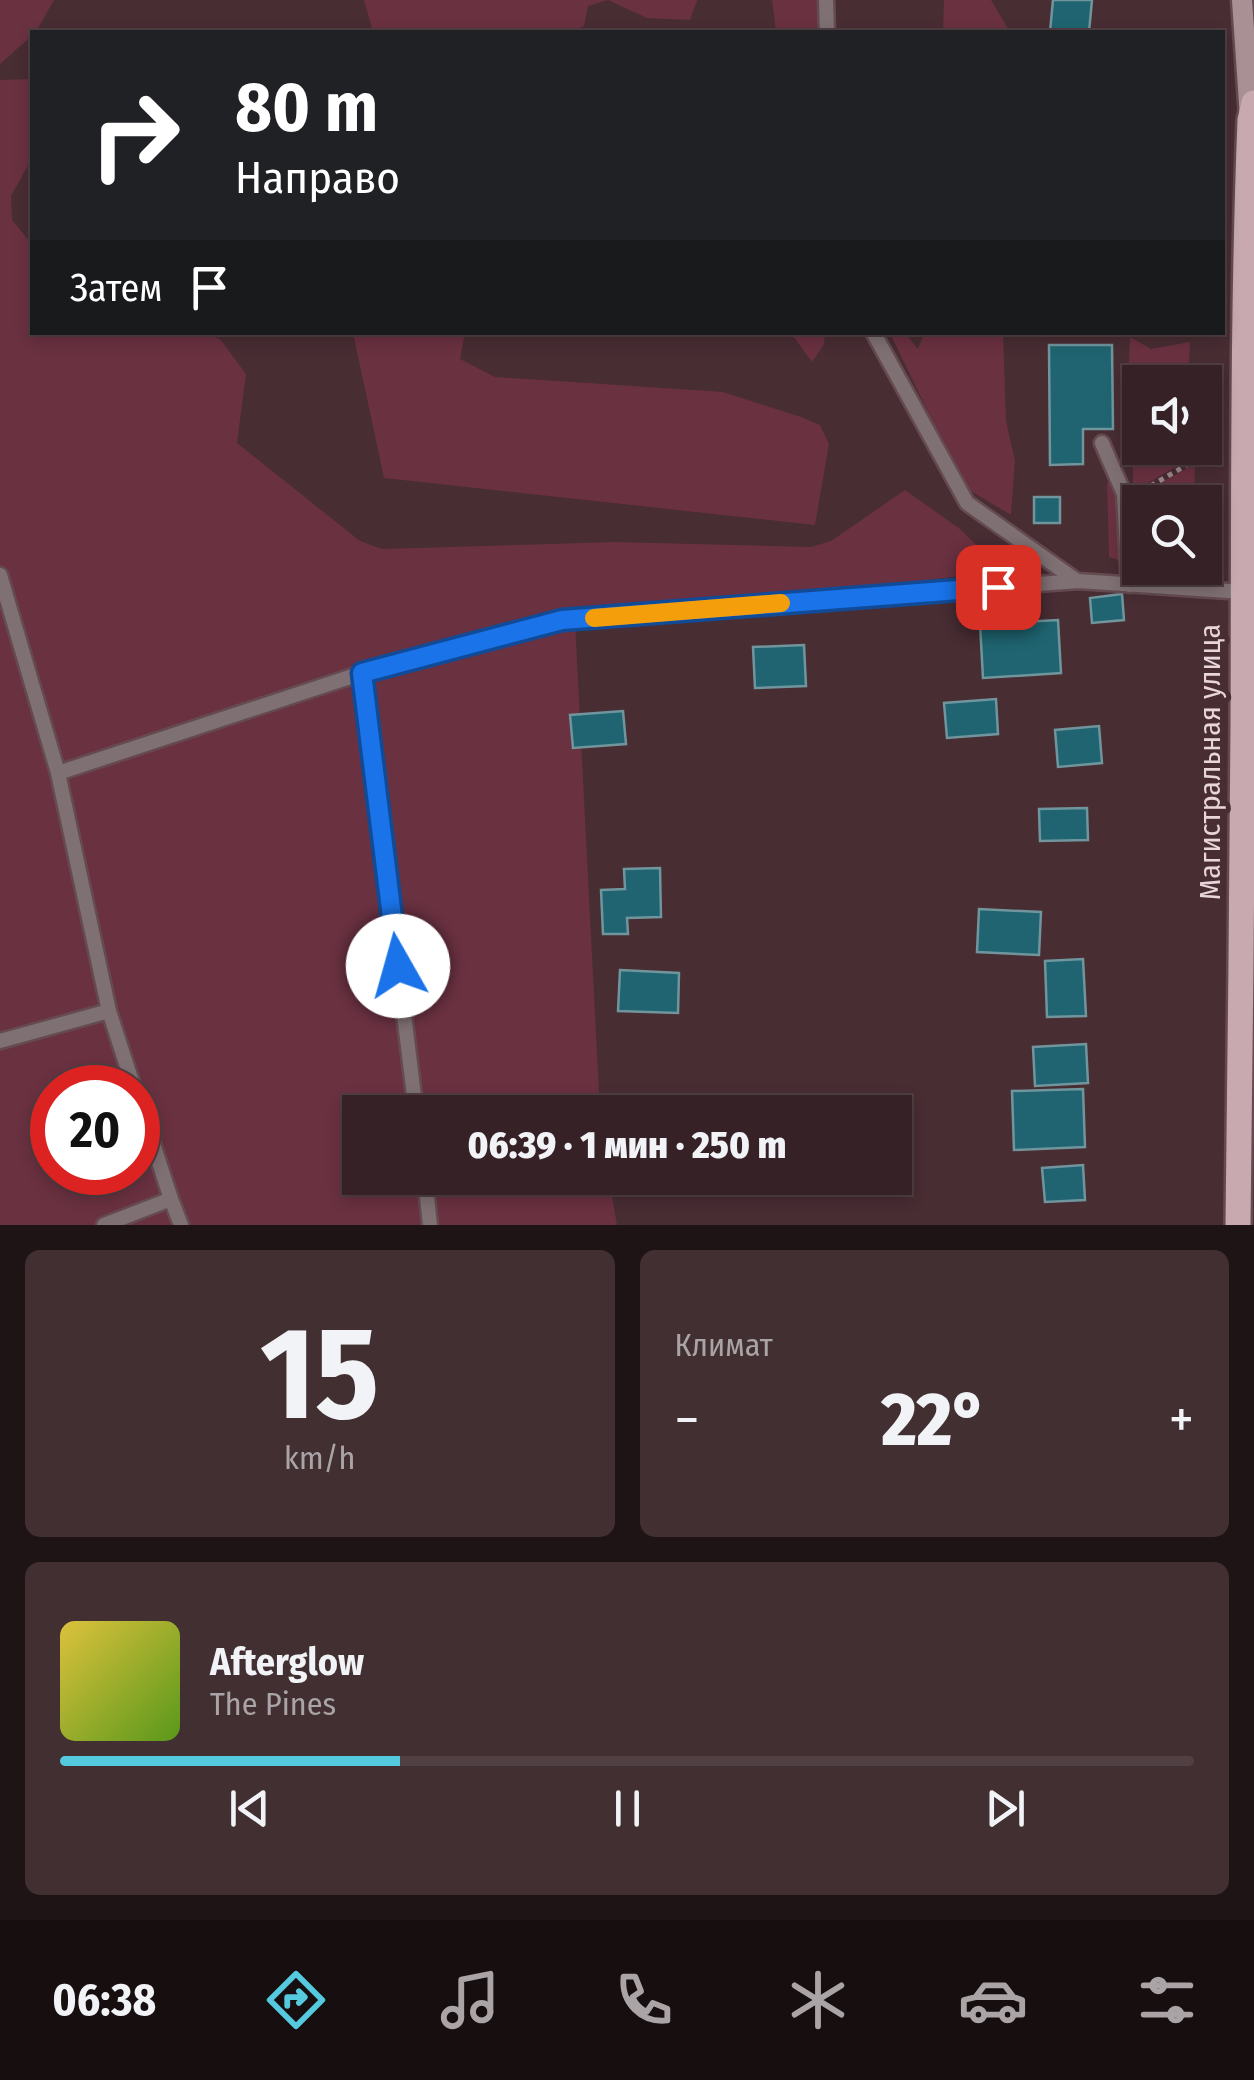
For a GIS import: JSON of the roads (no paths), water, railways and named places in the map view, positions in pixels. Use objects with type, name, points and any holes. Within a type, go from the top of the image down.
[{"type":"main road","points":[[1242,0],[1252,111]]},
{"type":"main road","name":"Магистральная улица","points":[[1238,1225],[1242,373],[1252,111]]},
{"type":"lane","points":[[826,0],[827,30]]},
{"type":"lane","points":[[875,335],[966,503],[1078,581]]},
{"type":"lane","points":[[1102,443],[1122,496]]},
{"type":"lane","points":[[0,575],[58,773],[109,1011],[127,1065]]},
{"type":"lane","points":[[58,773],[362,673],[562,620],[1078,581],[1122,584]]},
{"type":"lane","points":[[1129,585],[1243,592]]},
{"type":"lane","points":[[362,673],[414,1095]]},
{"type":"lane","points":[[0,1041],[109,1011]]},
{"type":"lane","points":[[160,1165],[181,1225]]},
{"type":"lane","points":[[426,1195],[430,1225]]},
{"type":"lane","points":[[104,1225],[171,1199]]}]
